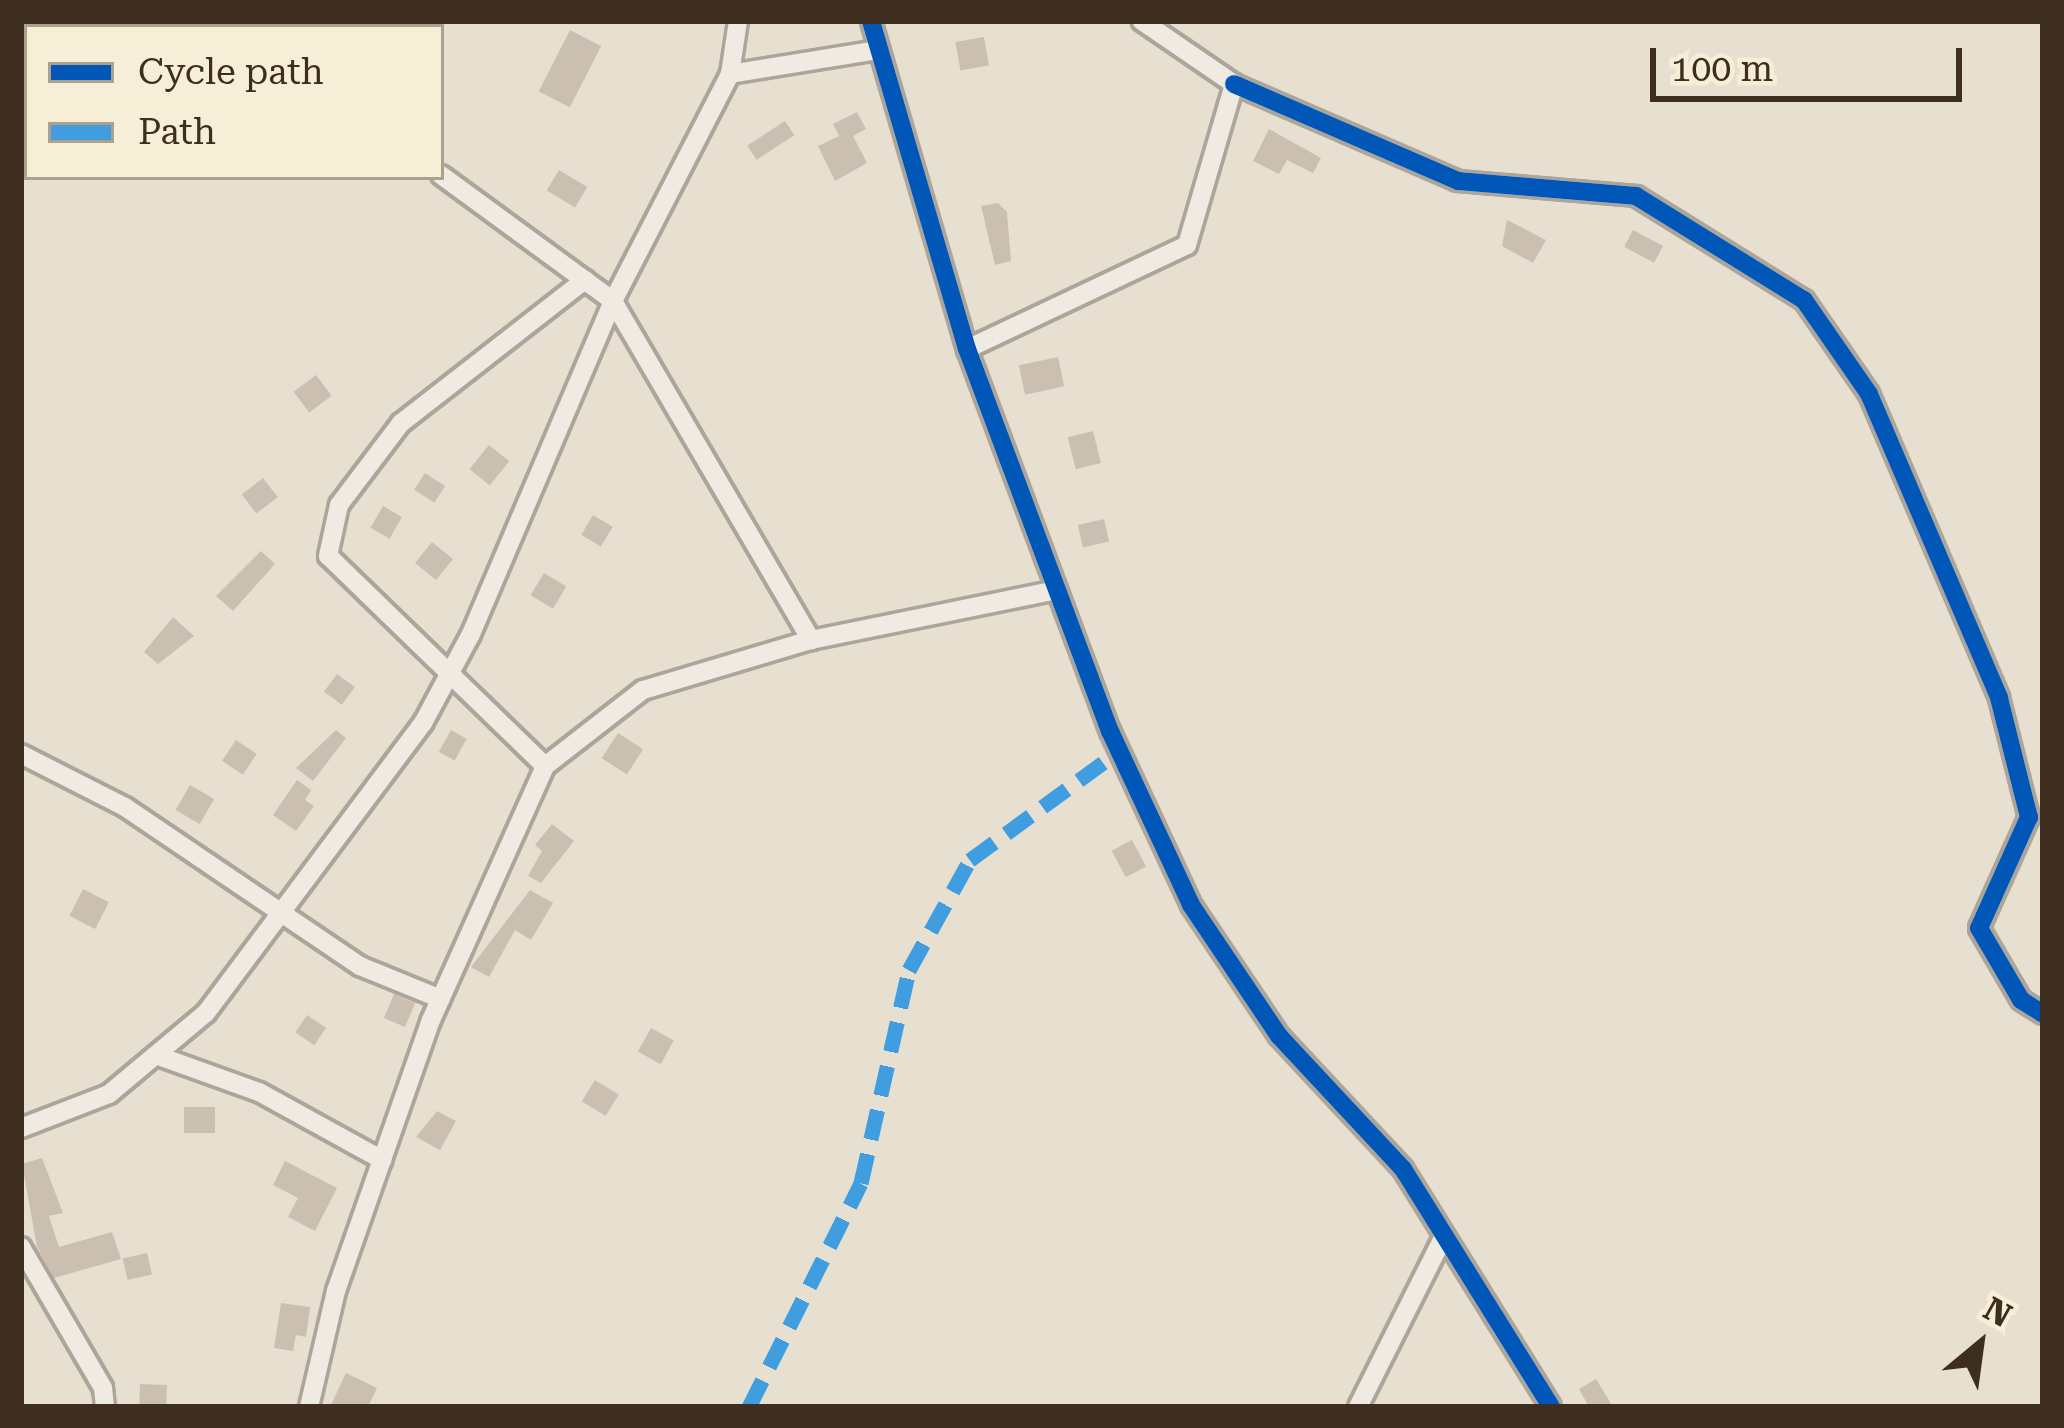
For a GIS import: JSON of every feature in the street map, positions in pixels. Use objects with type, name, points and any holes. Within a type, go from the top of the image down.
[{"type":"street","points":[[21,1128],[109,1094],[206,1013],[447,679],[613,301],[730,74],[738,21]]},
{"type":"street","points":[[871,21],[967,349],[1110,731],[1191,904],[1279,1036],[1403,1169],[1551,1407]]},
{"type":"street","points":[[1142,21],[1234,83],[1458,181],[1636,196],[1804,300],[1869,394],[1999,698],[2029,817],[1979,928],[2021,1000],[2043,1014]]},
{"type":"street","points":[[730,74],[879,50]]},
{"type":"street","points":[[967,349],[1187,244],[1234,83]]},
{"type":"street","points":[[444,177],[613,301],[811,640]]},
{"type":"street","points":[[545,766],[447,679],[328,556],[339,505],[401,423],[585,280]]},
{"type":"street","points":[[309,1407],[336,1292],[382,1160],[441,1000],[545,766],[644,690],[811,640],[1056,590]]},
{"type":"street","points":[[21,754],[125,807],[278,916],[360,966],[441,1000]]},
{"type":"street","points":[[155,1055],[259,1092],[382,1160]]},
{"type":"street","points":[[1358,1407],[1444,1236]]},
{"type":"street","points":[[21,1247],[103,1388],[104,1407]]},
{"type":"building","points":[[570,30],[601,46],[570,107],[539,91]]},
{"type":"building","points":[[984,37],[989,66],[960,71],[955,42]]},
{"type":"building","points":[[857,112],[866,129],[853,136],[867,163],[835,181],[818,146],[839,136],[833,124]]},
{"type":"building","points":[[785,121],[794,135],[757,160],[747,146]]},
{"type":"building","points":[[1269,129],[1321,158],[1313,173],[1287,160],[1279,174],[1253,161]]},
{"type":"building","points":[[559,170],[587,187],[575,208],[547,191]]},
{"type":"building","points":[[998,203],[1007,212],[1011,261],[995,265],[981,206]]},
{"type":"building","points":[[1507,220],[1546,240],[1533,263],[1502,246]]},
{"type":"building","points":[[1633,230],[1663,246],[1654,263],[1624,247]]},
{"type":"building","points":[[1058,357],[1064,386],[1025,395],[1019,365]]},
{"type":"building","points":[[316,375],[332,396],[309,413],[294,392]]},
{"type":"building","points":[[1093,431],[1101,463],[1076,469],[1068,437]]},
{"type":"building","points":[[489,445],[509,461],[490,485],[469,469]]},
{"type":"building","points":[[425,473],[445,486],[434,503],[414,490]]},
{"type":"building","points":[[263,478],[278,497],[256,514],[242,495]]},
{"type":"building","points":[[383,506],[402,517],[390,539],[371,528]]},
{"type":"building","points":[[593,515],[613,527],[601,547],[581,535]]},
{"type":"building","points":[[1104,519],[1109,541],[1083,547],[1078,525]]},
{"type":"building","points":[[432,542],[453,559],[436,580],[415,563]]},
{"type":"building","points":[[261,551],[275,564],[233,611],[216,596]]},
{"type":"building","points":[[544,573],[566,586],[553,609],[531,595]]},
{"type":"building","points":[[173,617],[194,636],[158,664],[144,652]]},
{"type":"building","points":[[337,674],[355,687],[342,705],[324,692]]},
{"type":"building","points":[[336,730],[346,738],[313,781],[296,768]]},
{"type":"building","points":[[451,730],[467,739],[455,761],[439,752]]},
{"type":"building","points":[[618,733],[643,749],[627,774],[602,758]]},
{"type":"building","points":[[236,740],[257,754],[243,775],[222,761]]},
{"type":"building","points":[[297,780],[311,790],[305,800],[314,806],[296,831],[273,815]]},
{"type":"building","points":[[190,785],[214,799],[200,824],[176,810]]},
{"type":"building","points":[[552,824],[574,841],[541,883],[528,876],[542,851],[535,845]]},
{"type":"building","points":[[1132,840],[1146,866],[1126,877],[1112,851]]},
{"type":"building","points":[[83,889],[109,902],[95,929],[69,916]]},
{"type":"building","points":[[530,890],[553,903],[531,940],[515,930],[489,977],[471,967]]},
{"type":"building","points":[[394,994],[415,1003],[405,1027],[384,1018]]},
{"type":"building","points":[[307,1015],[326,1028],[314,1045],[295,1032]]},
{"type":"building","points":[[651,1028],[674,1041],[661,1064],[638,1052]]},
{"type":"building","points":[[595,1080],[619,1095],[605,1116],[582,1101]]},
{"type":"building","points":[[184,1107],[215,1107],[215,1133],[184,1133]]},
{"type":"building","points":[[437,1111],[456,1121],[440,1150],[416,1137]]},
{"type":"building","points":[[42,1158],[63,1213],[49,1216],[59,1247],[112,1232],[121,1259],[54,1278],[37,1247],[22,1164]]},
{"type":"building","points":[[285,1161],[337,1188],[315,1231],[288,1217],[298,1198],[273,1185]]},
{"type":"building","points":[[147,1253],[152,1274],[128,1280],[123,1259]]},
{"type":"building","points":[[281,1303],[310,1307],[306,1337],[296,1335],[293,1351],[274,1348]]},
{"type":"building","points":[[346,1373],[377,1388],[368,1407],[330,1407]]},
{"type":"building","points":[[1596,1379],[1613,1407],[1589,1407],[1579,1389]]},
{"type":"building","points":[[140,1384],[167,1385],[166,1407],[139,1407]]},
{"type":"marked path","points":[[749,1407],[861,1183],[909,970],[970,860],[1119,751]]},
{"type":"cycle path","points":[[871,21],[967,349],[1110,731],[1191,905],[1279,1036],[1403,1169],[1551,1407]]},
{"type":"cycle path","points":[[1234,84],[1458,181],[1636,196],[1804,300],[1869,394],[1999,698],[2029,817],[1979,928],[2021,1000],[2043,1014]]}]
